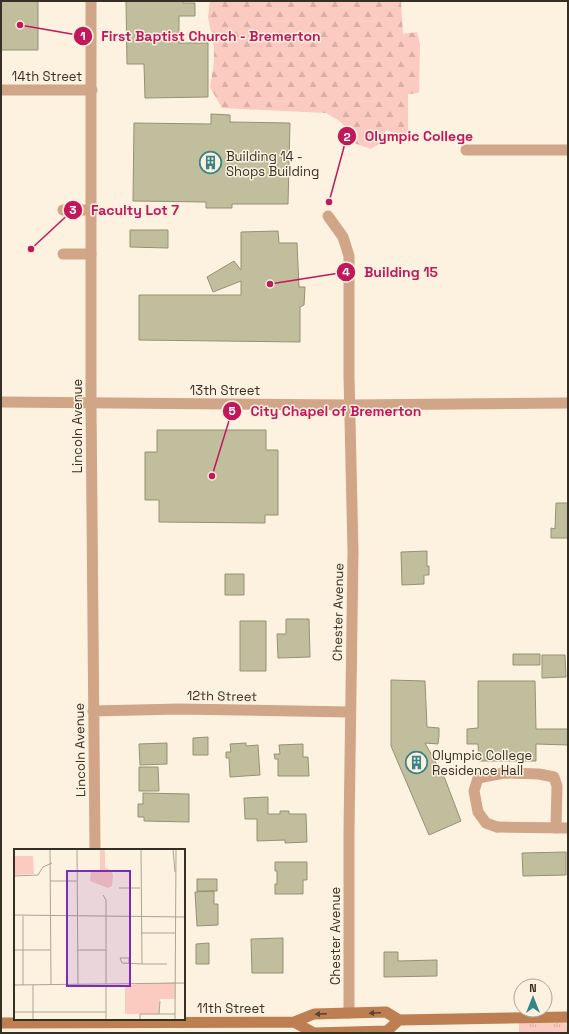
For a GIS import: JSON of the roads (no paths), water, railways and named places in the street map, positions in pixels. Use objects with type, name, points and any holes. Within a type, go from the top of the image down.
[{"type":"main road","name":"11th Street","points":[[1,1023],[98,1021],[294,1022],[314,1014],[386,1012],[399,1020],[568,1017]]},
{"type":"main road","name":"11th Street","points":[[294,1022],[314,1033],[387,1031],[399,1020]]},
{"type":"street","name":"Lincoln Avenue","points":[[91,1],[91,402],[93,711],[96,849]]},
{"type":"street","name":"14th Street","points":[[1,90],[92,90]]},
{"type":"street","points":[[466,150],[568,150]]},
{"type":"street","points":[[63,210],[92,210]]},
{"type":"street","name":"Chester Avenue","points":[[328,216],[343,237],[349,256],[353,552],[350,712],[349,1013]]},
{"type":"street","points":[[63,254],[91,254]]},
{"type":"street","name":"13th Street","points":[[1,402],[350,405],[568,403]]},
{"type":"street","name":"12th Street","points":[[93,711],[179,709],[350,712]]},
{"type":"street","points":[[556,828],[557,786],[554,777],[539,774],[504,773],[478,778],[474,791],[478,812],[486,823],[496,827],[556,828],[568,828]]},
{"type":"place","name":"First Baptist Church - Bremerton","points":[[20,25]]},
{"type":"place","name":"Building 14 - Shops Building","points":[[211,163]]},
{"type":"place","name":"Olympic College","points":[[329,202]]},
{"type":"place","name":"Faculty Lot 7","points":[[31,249]]},
{"type":"place","name":"Building 15","points":[[270,284]]},
{"type":"place","name":"City Chapel of Bremerton","points":[[212,476]]},
{"type":"place","name":"Olympic College Residence Hall","points":[[417,762]]}]
